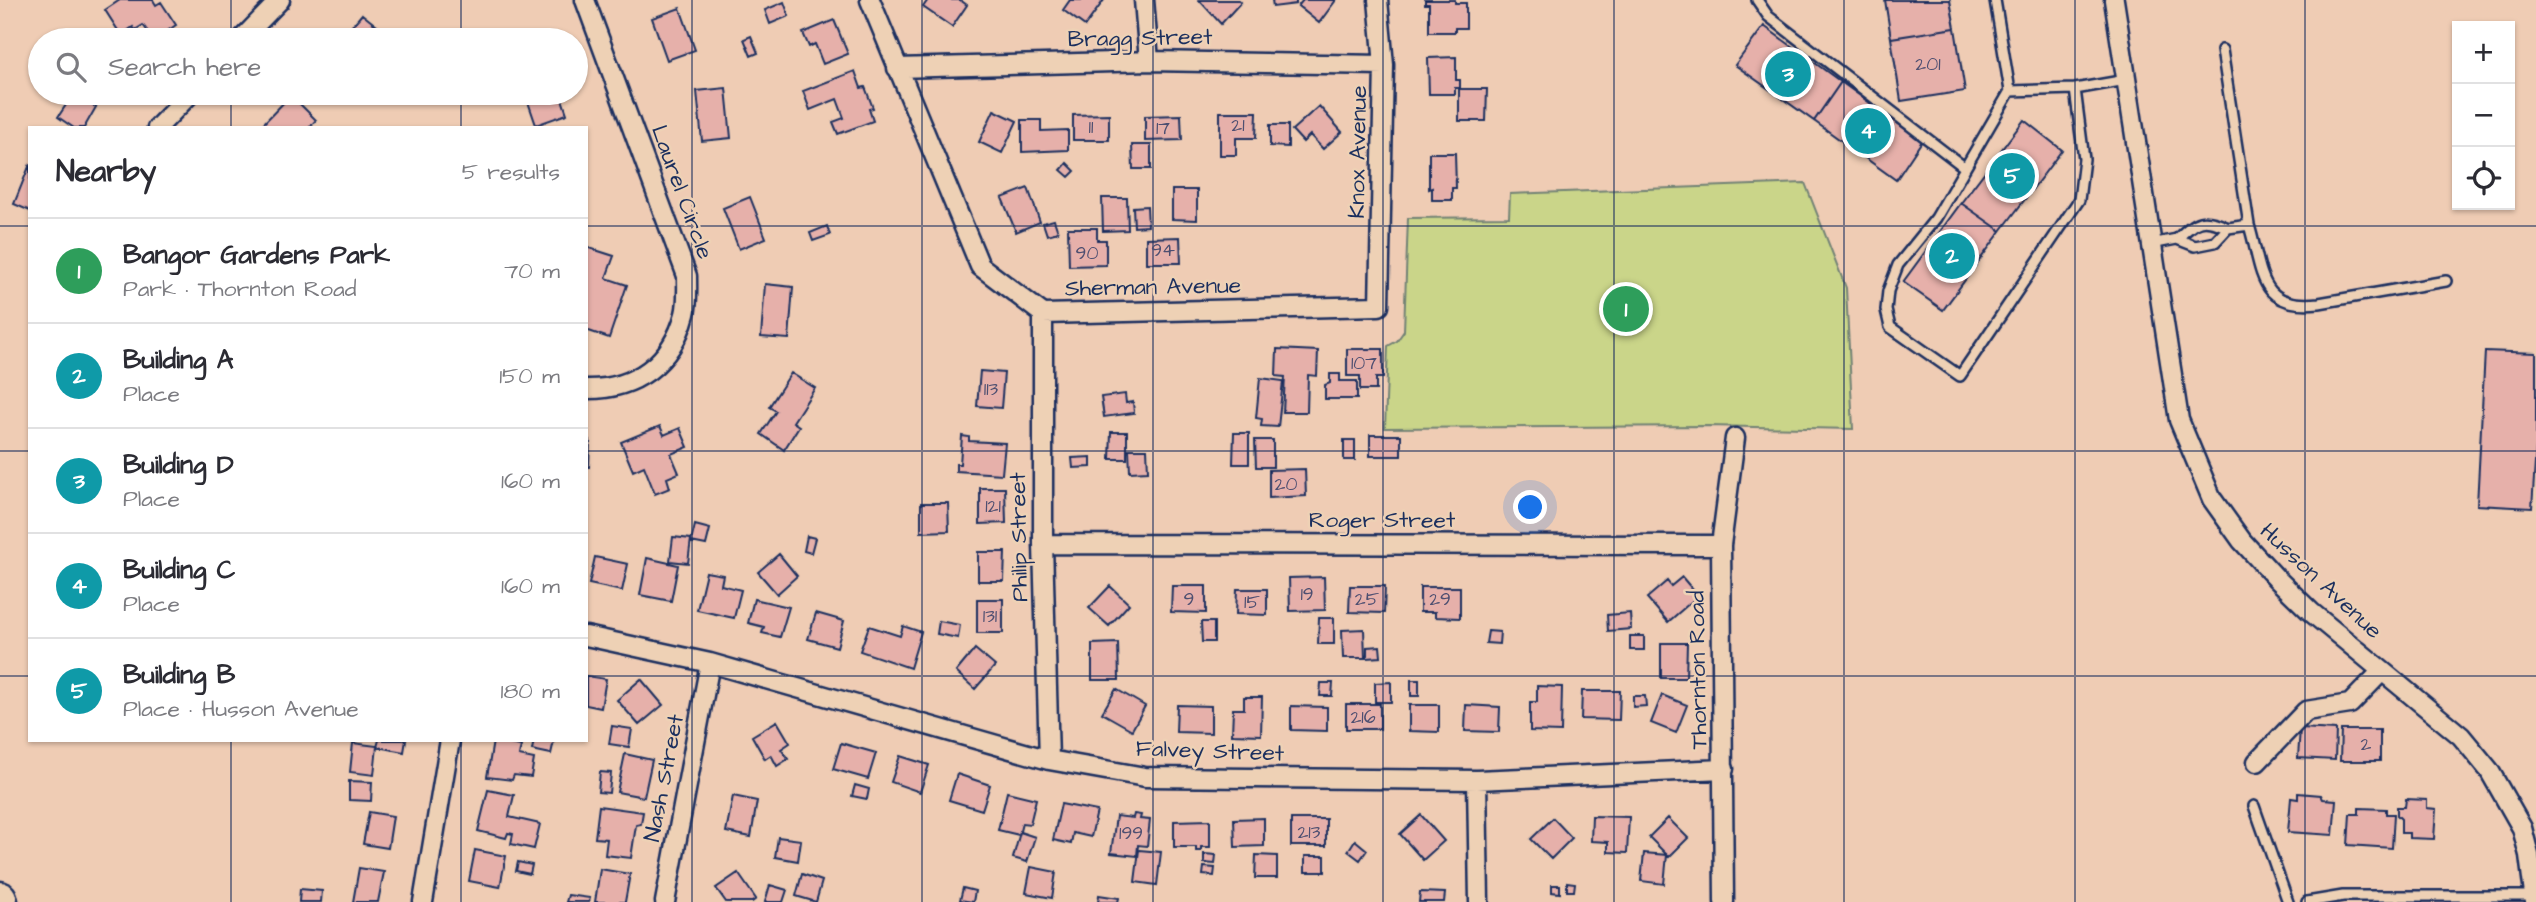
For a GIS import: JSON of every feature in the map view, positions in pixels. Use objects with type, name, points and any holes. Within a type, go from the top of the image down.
[{"type":"street","points":[[253,28],[280,0]]},
{"type":"street","name":"Laurel Circle","points":[[585,0],[687,276],[686,313],[669,351],[642,377],[607,389],[588,389]]},
{"type":"street","name":"Sherman Avenue","points":[[870,0],[980,266],[1043,314],[1379,306]]},
{"type":"street","points":[[1144,0],[1149,61]]},
{"type":"street","name":"Knox Avenue","points":[[1378,0],[1384,65],[1379,306]]},
{"type":"street","name":"Husson Avenue","points":[[2114,0],[2179,419],[2212,499],[2242,541],[2276,578],[2311,612],[2461,736],[2489,770],[2522,828],[2535,902]]},
{"type":"street","name":"Bragg Street","points":[[897,68],[1149,61],[1384,65]]},
{"type":"street","points":[[159,126],[179,105]]},
{"type":"street","name":"Philip Street","points":[[1043,314],[1043,544],[1049,760]]},
{"type":"street","name":"Thornton Road","points":[[1724,902],[1721,545],[1735,438]]},
{"type":"street","name":"Roger Street","points":[[1043,544],[1721,545]]},
{"type":"street","name":"Falvey Street","points":[[588,636],[710,663],[1049,760],[1146,777],[1477,780],[1724,769]]},
{"type":"street","name":"Nash Street","points":[[665,902],[710,663]]},
{"type":"street","points":[[2257,762],[2305,711],[2350,704],[2382,671]]},
{"type":"street","points":[[424,902],[450,742]]},
{"type":"street","points":[[1477,780],[1479,902]]},
{"type":"lane","points":[[1757,0],[1768,16],[1964,167]]},
{"type":"lane","points":[[1995,0],[2010,91],[1936,218],[1898,265],[1888,291],[1886,310],[1890,327],[1960,376],[2080,200],[2084,159],[2076,89]]},
{"type":"lane","points":[[2222,50],[2249,225],[2267,286],[2274,296],[2286,303],[2301,305],[2446,281]]},
{"type":"lane","points":[[2010,91],[2076,89],[2126,80]]},
{"type":"lane","points":[[2177,239],[2192,223],[2211,220],[2228,228],[2249,225]]},
{"type":"lane","points":[[2151,244],[2177,239],[2195,246],[2215,242],[2228,228]]},
{"type":"lane","points":[[2255,806],[2288,902]]},
{"type":"lane","points":[[2307,902],[2343,895],[2535,896]]},
{"type":"green space","points":[[1805,183],[1846,288],[1853,429],[1708,426],[1385,428],[1388,346],[1397,341],[1404,331],[1408,218],[1509,217],[1510,194]]},
{"type":"building","points":[[120,0],[153,0],[156,5],[161,2],[176,25],[172,28],[145,28],[143,25],[138,28],[117,28],[105,10]]},
{"type":"building","points":[[928,0],[960,0],[967,5],[952,27],[923,7]]},
{"type":"building","points":[[1070,0],[1104,0],[1085,26],[1063,10]]},
{"type":"building","points":[[1199,0],[1239,0],[1241,2],[1221,24]]},
{"type":"building","points":[[1272,0],[1296,0],[1296,4],[1273,7]]},
{"type":"building","points":[[1303,0],[1336,0],[1319,23],[1298,6]]},
{"type":"building","points":[[1425,0],[1455,0],[1455,3],[1466,3],[1466,28],[1455,28],[1455,32],[1429,32],[1429,4],[1425,4]]},
{"type":"building","points":[[1885,0],[1950,0],[1955,28],[1891,38]]},
{"type":"building","points":[[784,2],[789,16],[770,24],[765,10]]},
{"type":"building","points":[[680,8],[695,50],[667,60],[652,18]]},
{"type":"building","points":[[362,14],[380,28],[350,28]]},
{"type":"building","points":[[834,20],[848,54],[823,64],[815,44],[809,47],[803,33]]},
{"type":"building","points":[[1764,26],[1841,82],[1814,121],[1735,65]]},
{"type":"building","points":[[1955,28],[1965,91],[1901,101],[1891,38]]},
{"type":"building","points":[[751,36],[758,53],[751,56],[744,39]]},
{"type":"building","points":[[1456,57],[1456,80],[1460,80],[1460,88],[1455,88],[1455,94],[1429,94],[1428,58]]},
{"type":"building","points":[[855,71],[873,108],[869,109],[873,121],[838,134],[833,122],[844,118],[837,99],[810,110],[803,91]]},
{"type":"building","points":[[1841,82],[1922,141],[1896,180],[1814,121]]},
{"type":"building","points":[[726,88],[731,138],[702,141],[697,91]]},
{"type":"building","points":[[1459,89],[1487,89],[1486,121],[1459,121]]},
{"type":"building","points":[[66,105],[96,107],[85,126],[71,126],[58,117]]},
{"type":"building","points":[[281,105],[301,105],[316,120],[311,126],[261,126]]},
{"type":"building","points":[[529,105],[564,105],[567,114],[536,125]]},
{"type":"building","points":[[1319,106],[1342,132],[1323,149],[1310,135],[1303,142],[1292,130]]},
{"type":"building","points":[[994,110],[1017,121],[1002,153],[979,142]]},
{"type":"building","points":[[1220,112],[1257,112],[1256,138],[1236,138],[1236,155],[1220,155]]},
{"type":"building","points":[[1109,114],[1109,140],[1073,140],[1073,115]]},
{"type":"building","points":[[1181,115],[1182,140],[1145,141],[1145,116]]},
{"type":"building","points":[[1022,120],[1041,120],[1041,131],[1068,130],[1068,150],[1022,152]]},
{"type":"building","points":[[2024,120],[2062,150],[2001,231],[1961,203]]},
{"type":"building","points":[[1270,125],[1288,125],[1288,147],[1270,146]]},
{"type":"building","points":[[1132,145],[1151,145],[1151,169],[1133,169]]},
{"type":"building","points":[[1429,153],[1455,153],[1456,188],[1452,188],[1452,200],[1432,200],[1432,188],[1429,189]]},
{"type":"building","points":[[1067,163],[1075,171],[1069,177],[1061,170]]},
{"type":"building","points":[[28,169],[28,210],[14,204]]},
{"type":"building","points":[[1028,188],[1040,222],[1016,232],[1002,198]]},
{"type":"building","points":[[1172,190],[1197,190],[1197,220],[1172,219]]},
{"type":"building","points":[[750,197],[766,238],[739,249],[723,208]]},
{"type":"building","points":[[1102,198],[1127,198],[1128,230],[1103,231]]},
{"type":"building","points":[[1961,203],[2001,231],[1943,310],[1903,282]]},
{"type":"building","points":[[1147,206],[1148,226],[1134,227],[1133,207]]},
{"type":"building","points":[[1054,220],[1058,232],[1047,235],[1043,223]]},
{"type":"building","points":[[827,226],[830,235],[813,241],[810,233]]},
{"type":"building","points":[[1068,228],[1097,228],[1097,240],[1106,240],[1106,265],[1069,266]]},
{"type":"building","points":[[1180,237],[1181,263],[1146,263],[1146,238]]},
{"type":"building","points":[[588,248],[614,256],[606,278],[627,285],[609,338],[588,331]]},
{"type":"building","points":[[765,284],[793,287],[789,339],[761,337]]},
{"type":"building","points":[[1277,349],[1318,351],[1317,376],[1308,375],[1307,412],[1283,412],[1285,377],[1276,376]]},
{"type":"building","points":[[1347,349],[1383,349],[1383,378],[1376,378],[1376,390],[1360,390],[1360,376],[1347,376]]},
{"type":"building","points":[[2485,351],[2536,353],[2536,447],[2532,508],[2477,505]]},
{"type":"building","points":[[980,371],[1004,373],[1001,408],[977,406]]},
{"type":"building","points":[[791,373],[815,388],[793,422],[799,426],[784,450],[761,434],[776,411],[769,407]]},
{"type":"building","points":[[1330,374],[1340,374],[1340,381],[1357,381],[1357,399],[1325,399],[1325,385],[1330,383]]},
{"type":"building","points":[[1260,378],[1283,381],[1278,427],[1261,426],[1262,419],[1256,418]]},
{"type":"building","points":[[1125,394],[1126,403],[1133,402],[1134,413],[1104,417],[1101,397]]},
{"type":"building","points":[[660,426],[664,435],[680,428],[688,447],[671,454],[679,473],[667,478],[670,488],[655,494],[644,466],[633,471],[621,442]]},
{"type":"building","points":[[1111,432],[1127,432],[1127,459],[1110,459]]},
{"type":"building","points":[[1234,433],[1249,433],[1249,464],[1233,464]]},
{"type":"building","points":[[1370,435],[1401,435],[1401,456],[1370,456]]},
{"type":"building","points":[[962,436],[969,437],[969,441],[1005,443],[1002,474],[956,471],[956,464],[960,464]]},
{"type":"building","points":[[588,440],[590,440],[589,467]]},
{"type":"building","points":[[1255,440],[1273,440],[1273,467],[1256,467]]},
{"type":"building","points":[[1344,440],[1355,440],[1355,460],[1344,460]]},
{"type":"building","points":[[1129,449],[1147,449],[1148,471],[1130,472]]},
{"type":"building","points":[[1091,457],[1091,467],[1073,468],[1072,458]]},
{"type":"building","points":[[1305,469],[1306,496],[1269,498],[1269,470]]},
{"type":"building","points":[[980,488],[1005,488],[1006,523],[980,524]]},
{"type":"building","points":[[921,503],[948,503],[949,531],[921,532]]},
{"type":"building","points":[[695,525],[710,529],[706,545],[691,542]]},
{"type":"building","points":[[807,536],[815,538],[811,553],[804,551]]},
{"type":"building","points":[[673,537],[691,539],[688,563],[670,561]]},
{"type":"building","points":[[978,552],[1005,552],[1004,581],[978,581]]},
{"type":"building","points":[[779,554],[797,576],[777,594],[758,572]]},
{"type":"building","points":[[595,557],[628,564],[622,591],[589,584]]},
{"type":"building","points":[[647,558],[678,565],[671,601],[640,595]]},
{"type":"building","points":[[706,572],[723,575],[721,585],[741,590],[734,618],[697,610]]},
{"type":"building","points":[[1324,577],[1325,610],[1290,611],[1289,578]]},
{"type":"building","points":[[1682,577],[1698,596],[1668,622],[1647,598],[1667,581],[1671,586]]},
{"type":"building","points":[[1110,586],[1129,604],[1109,626],[1089,608]]},
{"type":"building","points":[[1172,586],[1206,586],[1206,613],[1171,612]]},
{"type":"building","points":[[1350,586],[1385,586],[1384,613],[1349,612]]},
{"type":"building","points":[[1420,587],[1460,587],[1460,618],[1435,617],[1435,612],[1420,612]]},
{"type":"building","points":[[1237,589],[1267,589],[1267,615],[1236,614]]},
{"type":"building","points":[[754,599],[789,607],[780,637],[762,633],[764,627],[748,623]]},
{"type":"building","points":[[977,599],[1003,599],[1003,633],[977,633]]},
{"type":"building","points":[[816,613],[844,621],[837,647],[808,639]]},
{"type":"building","points":[[1630,613],[1631,629],[1608,631],[1607,615]]},
{"type":"building","points":[[1319,618],[1334,618],[1334,644],[1318,644]]},
{"type":"building","points":[[939,621],[960,625],[958,638],[937,634]]},
{"type":"building","points":[[1201,622],[1214,622],[1214,642],[1202,642]]},
{"type":"building","points":[[869,626],[900,636],[903,626],[921,632],[910,668],[860,651]]},
{"type":"building","points":[[1364,629],[1365,658],[1343,658],[1342,630]]},
{"type":"building","points":[[1488,631],[1500,632],[1499,644],[1486,643]]},
{"type":"building","points":[[1630,636],[1644,636],[1644,650],[1630,650]]},
{"type":"building","points":[[1118,643],[1119,680],[1092,680],[1092,644]]},
{"type":"building","points":[[1661,643],[1687,643],[1686,678],[1661,678]]},
{"type":"building","points":[[1380,646],[1381,657],[1367,658],[1367,647]]},
{"type":"building","points":[[975,649],[995,666],[975,689],[956,672]]},
{"type":"building","points":[[588,676],[606,679],[601,708],[588,705]]},
{"type":"building","points":[[641,679],[663,705],[639,725],[617,700]]},
{"type":"building","points":[[1411,680],[1419,680],[1419,696],[1411,696]]},
{"type":"building","points":[[1391,682],[1391,702],[1375,702],[1375,683]]},
{"type":"building","points":[[1321,683],[1333,683],[1332,696],[1320,696]]},
{"type":"building","points":[[1537,686],[1562,687],[1561,732],[1530,731],[1530,702],[1537,702]]},
{"type":"building","points":[[1116,689],[1145,706],[1132,730],[1102,713]]},
{"type":"building","points":[[1582,691],[1620,691],[1619,720],[1581,719]]},
{"type":"building","points":[[1662,695],[1687,705],[1676,733],[1651,723]]},
{"type":"building","points":[[1633,696],[1645,696],[1646,706],[1633,707]]},
{"type":"building","points":[[1244,697],[1262,697],[1261,735],[1232,734],[1233,709],[1244,709]]},
{"type":"building","points":[[1346,704],[1380,704],[1380,729],[1346,729]]},
{"type":"building","points":[[1177,705],[1211,706],[1211,733],[1176,732]]},
{"type":"building","points":[[1409,705],[1439,705],[1439,732],[1409,731]]},
{"type":"building","points":[[1466,705],[1500,707],[1499,732],[1465,731]]},
{"type":"building","points":[[1291,706],[1327,707],[1327,731],[1291,730]]},
{"type":"building","points":[[777,721],[790,743],[781,749],[788,759],[777,766],[771,755],[765,759],[752,736]]},
{"type":"building","points":[[612,726],[632,729],[629,747],[609,744]]},
{"type":"building","points":[[2300,728],[2336,730],[2335,760],[2298,758]]},
{"type":"building","points":[[2341,730],[2380,730],[2380,761],[2340,761]]},
{"type":"building","points":[[378,742],[406,742],[404,752],[377,747]]},
{"type":"building","points":[[493,742],[521,746],[519,756],[534,759],[531,777],[514,775],[512,780],[487,777]]},
{"type":"building","points":[[534,742],[554,742],[551,754],[532,750]]},
{"type":"building","points":[[353,743],[377,746],[374,775],[350,772]]},
{"type":"building","points":[[841,743],[876,753],[868,779],[833,769]]},
{"type":"building","points":[[625,754],[652,760],[644,797],[617,792]]},
{"type":"building","points":[[900,756],[929,765],[920,792],[891,782]]},
{"type":"building","points":[[600,772],[611,773],[609,793],[598,792]]},
{"type":"building","points":[[957,774],[990,785],[982,810],[949,800]]},
{"type":"building","points":[[349,781],[372,782],[371,801],[349,800]]},
{"type":"building","points":[[855,785],[869,789],[867,799],[852,796]]},
{"type":"building","points":[[488,790],[514,795],[509,817],[540,824],[534,849],[511,844],[513,834],[508,833],[506,838],[478,831]]},
{"type":"building","points":[[1007,792],[1036,799],[1030,824],[1022,823],[1019,835],[998,830]]},
{"type":"building","points":[[2298,793],[2321,795],[2323,799],[2336,800],[2333,835],[2288,832],[2291,798],[2298,799]]},
{"type":"building","points":[[733,796],[757,801],[751,837],[726,832]]},
{"type":"building","points":[[2406,799],[2427,800],[2427,808],[2436,809],[2434,839],[2409,838],[2409,833],[2401,833],[2401,819],[2397,815],[2397,807],[2405,807]]},
{"type":"building","points":[[1061,804],[1097,811],[1091,837],[1073,833],[1071,844],[1053,840]]},
{"type":"building","points":[[599,806],[643,812],[641,824],[636,825],[631,858],[605,855],[607,839],[595,838]]},
{"type":"building","points":[[2359,808],[2386,809],[2386,814],[2394,814],[2392,848],[2348,845],[2350,814],[2359,814]]},
{"type":"building","points":[[369,812],[393,816],[388,848],[363,844]]},
{"type":"building","points":[[1134,814],[1141,815],[1140,819],[1150,820],[1147,846],[1138,845],[1137,856],[1111,853],[1116,816],[1133,818]]},
{"type":"building","points":[[1421,815],[1444,841],[1423,860],[1400,834]]},
{"type":"building","points":[[1592,816],[1629,817],[1627,853],[1608,852],[1608,842],[1591,841]]},
{"type":"building","points":[[1264,818],[1264,846],[1235,847],[1234,819]]},
{"type":"building","points":[[1553,818],[1572,838],[1551,859],[1531,839]]},
{"type":"building","points":[[1668,818],[1688,838],[1669,857],[1649,837]]},
{"type":"building","points":[[1291,819],[1326,819],[1326,846],[1291,846]]},
{"type":"building","points":[[1210,820],[1210,847],[1201,847],[1201,851],[1196,851],[1196,847],[1174,847],[1174,821]]},
{"type":"building","points":[[1020,832],[1035,837],[1027,862],[1013,858]]},
{"type":"building","points":[[778,837],[801,840],[798,861],[775,857]]},
{"type":"building","points":[[1355,840],[1367,850],[1360,860],[1348,851]]},
{"type":"building","points":[[475,850],[506,856],[500,887],[469,881]]},
{"type":"building","points":[[1139,850],[1161,852],[1157,885],[1135,882]]},
{"type":"building","points":[[1644,853],[1667,855],[1664,884],[1641,881]]},
{"type":"building","points":[[1204,854],[1216,855],[1215,864],[1204,863]]},
{"type":"building","points":[[1256,855],[1277,856],[1277,878],[1255,878]]},
{"type":"building","points":[[1305,856],[1325,856],[1325,872],[1305,872]]},
{"type":"building","points":[[518,862],[532,865],[530,874],[516,871]]},
{"type":"building","points":[[1031,867],[1056,872],[1052,898],[1026,893]]},
{"type":"building","points":[[1204,867],[1215,868],[1214,876],[1203,875]]},
{"type":"building","points":[[359,868],[384,872],[378,902],[353,902]]},
{"type":"building","points":[[600,869],[630,874],[625,902],[595,902]]},
{"type":"building","points":[[738,873],[756,899],[752,902],[726,902],[716,888]]},
{"type":"building","points":[[802,874],[822,881],[816,902],[796,896]]},
{"type":"building","points":[[1567,882],[1575,883],[1574,891],[1567,891]]},
{"type":"building","points":[[770,885],[787,890],[783,902],[765,902]]},
{"type":"building","points":[[1552,885],[1560,885],[1560,893],[1552,892]]},
{"type":"building","points":[[963,888],[975,891],[973,902],[960,900]]},
{"type":"building","points":[[300,889],[322,891],[321,902],[299,902]]},
{"type":"building","points":[[1420,892],[1445,893],[1444,902],[1419,902]]},
{"type":"building","points":[[568,895],[590,898],[589,902],[566,902]]},
{"type":"building","points":[[1099,895],[1119,898],[1118,902],[1098,902]]},
{"type":"place","name":"Building D","points":[[1788,74]]},
{"type":"place","name":"Building C","points":[[1868,131]]},
{"type":"place","name":"Building B","points":[[2012,176]]},
{"type":"place","name":"Building A","points":[[1952,256]]},
{"type":"place","name":"Bangor Gardens Park","points":[[1626,309]]}]
